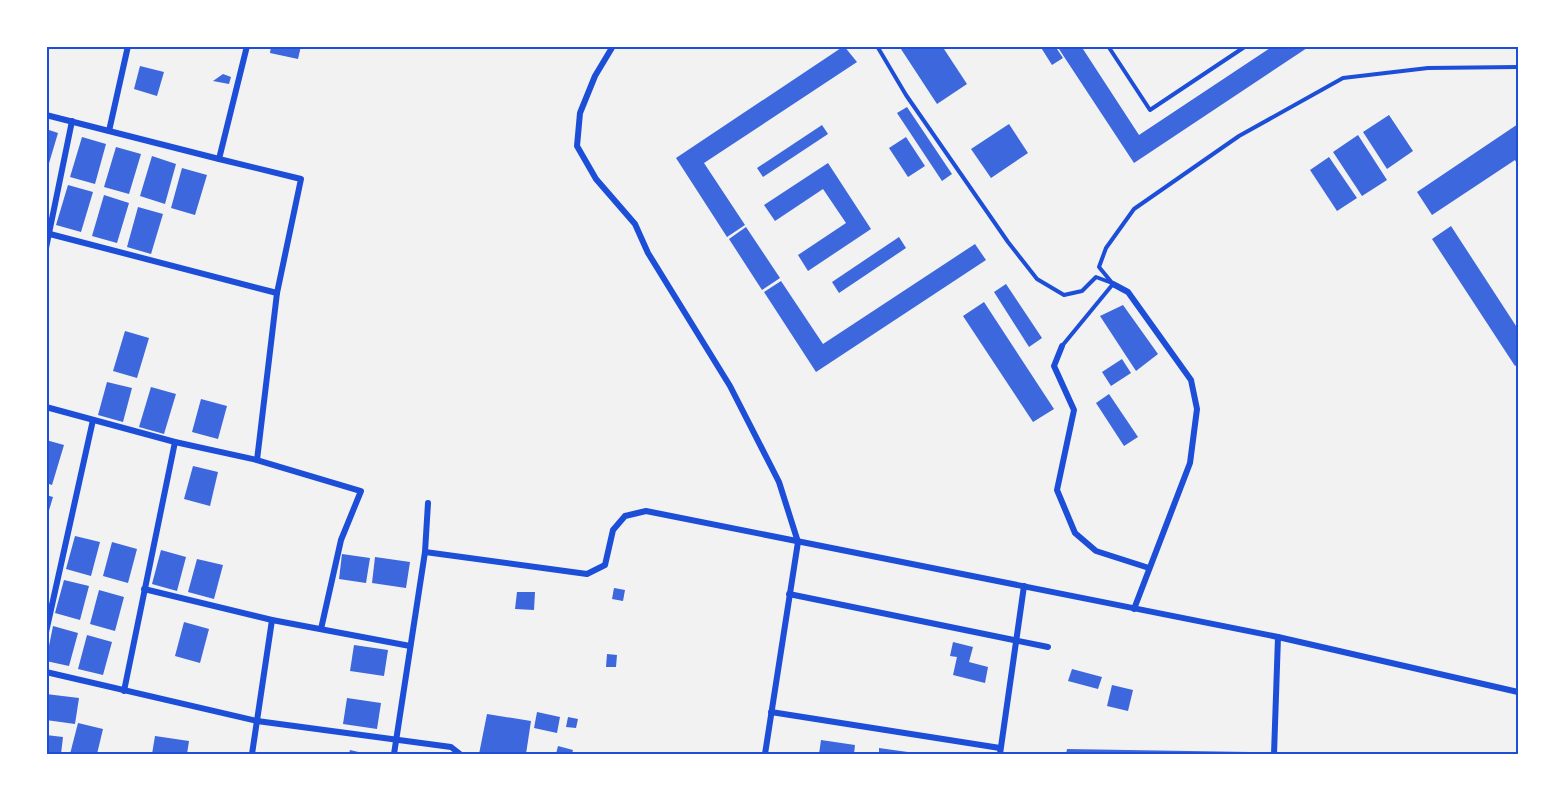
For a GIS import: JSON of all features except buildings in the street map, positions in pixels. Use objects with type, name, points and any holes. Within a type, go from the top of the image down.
[{"type":"street","points":[[109,131],[128,46]]},
{"type":"street","points":[[219,159],[247,46]]},
{"type":"street","points":[[613,46],[595,76],[580,113],[577,146],[596,179],[635,224],[648,253],[730,386],[779,482],[798,542],[765,754]]},
{"type":"street","points":[[46,116],[301,179],[277,293],[257,460]]},
{"type":"street","points":[[46,248],[72,122]]},
{"type":"street","points":[[48,233],[277,293]]},
{"type":"street","points":[[1113,284],[1128,292],[1191,380],[1197,409],[1190,463],[1134,609]]},
{"type":"street","points":[[1062,346],[1054,366],[1074,410],[1057,490],[1075,533],[1096,551],[1149,568]]},
{"type":"street","points":[[46,407],[175,442],[257,460],[361,491],[341,540],[321,629]]},
{"type":"street","points":[[46,632],[93,420]]},
{"type":"street","points":[[124,691],[175,442]]},
{"type":"street","points":[[394,754],[425,552],[428,503]]},
{"type":"street","points":[[425,552],[587,574],[605,565],[614,530],[625,516],[646,511],[1278,637],[1518,692]]},
{"type":"street","points":[[771,712],[1000,751],[1024,586]]},
{"type":"street","points":[[144,589],[272,620],[410,646]]},
{"type":"street","points":[[789,594],[1048,647]]},
{"type":"street","points":[[252,754],[272,620]]},
{"type":"street","points":[[1274,754],[1278,637]]},
{"type":"street","points":[[46,672],[257,721],[451,747],[460,754]]},
{"type":"lane","points":[[877,46],[945,151],[1037,279],[1064,295],[1082,291],[1096,277],[1113,284]]},
{"type":"lane","points":[[1108,46],[1150,110],[1246,46]]},
{"type":"lane","points":[[1113,284],[1099,267],[1106,248],[1134,209],[1239,136],[1343,78],[1428,68],[1518,67]]},
{"type":"lane","points":[[1062,346],[1113,284]]}]
